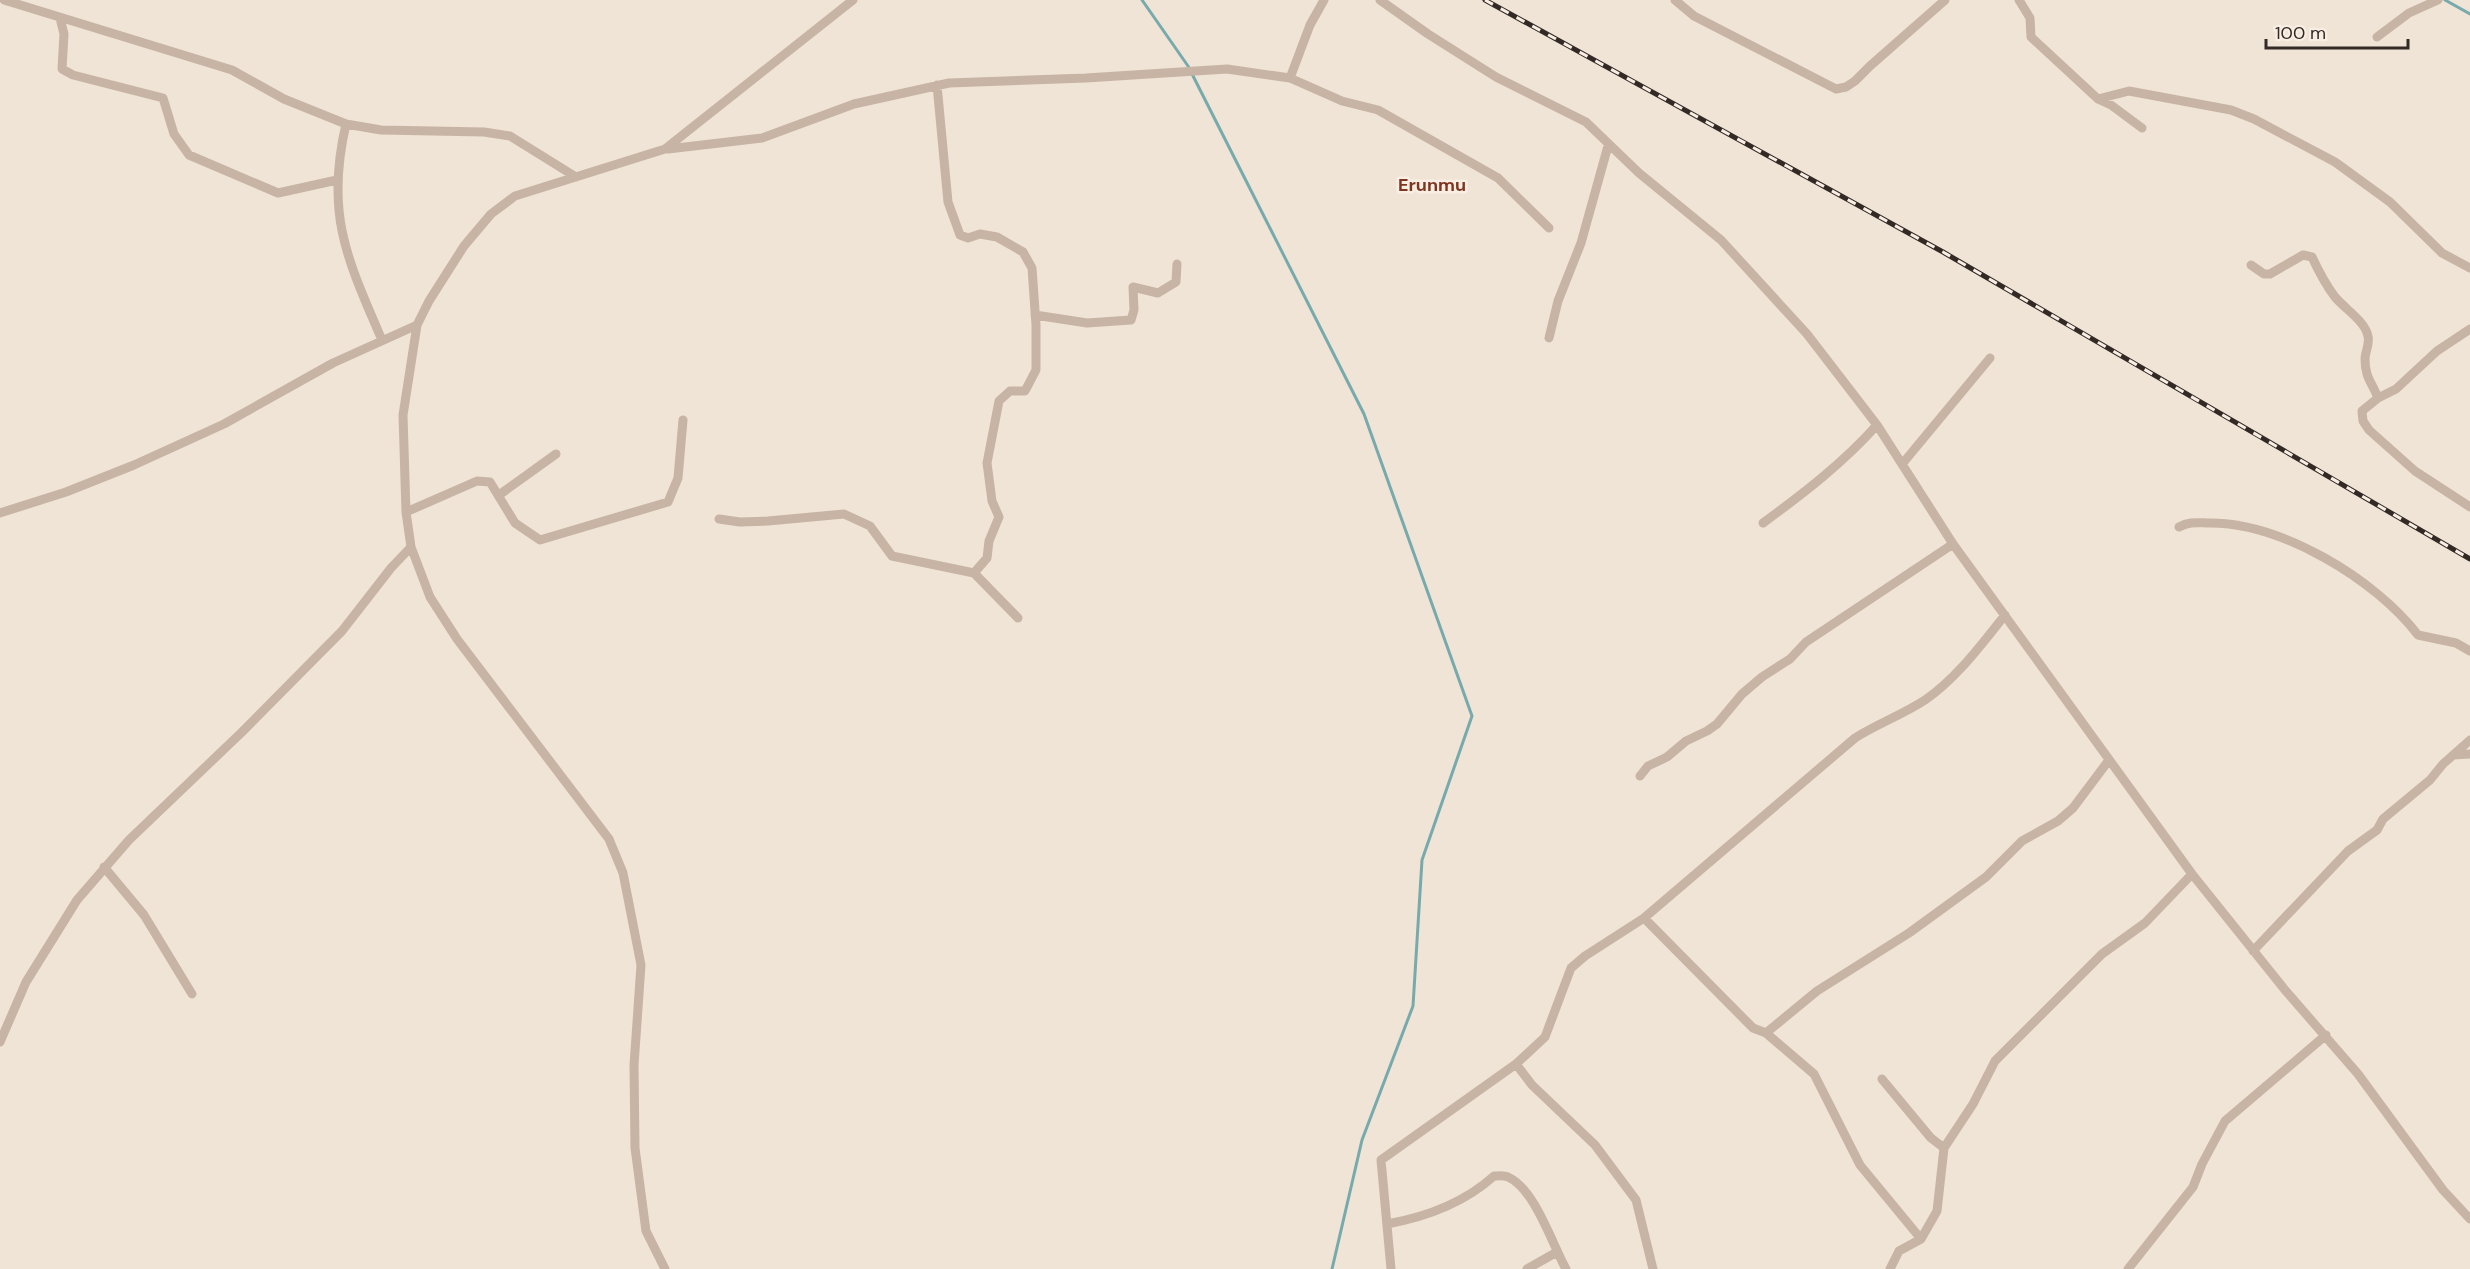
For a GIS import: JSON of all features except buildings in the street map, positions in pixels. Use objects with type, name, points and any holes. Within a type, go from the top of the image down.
[{"type":"street","points":[[4,0],[232,70],[284,99],[346,124],[381,130],[484,132],[510,136],[576,177]]},
{"type":"street","points":[[665,149],[853,0]]},
{"type":"street","points":[[1290,78],[1310,25],[1324,0]]},
{"type":"street","points":[[1380,0],[1496,77],[1586,122],[1608,146],[1721,240],[1807,334],[1877,425],[1953,544],[2192,874],[2253,951],[2358,1074],[2443,1190],[2470,1219]]},
{"type":"street","points":[[1675,0],[1694,16],[1836,89],[1846,87],[1855,81],[1945,0]]},
{"type":"street","points":[[2019,0],[2030,18],[2031,37],[2098,99],[2111,105],[2142,128]]},
{"type":"street","points":[[2378,37],[2409,13],[2438,0]]},
{"type":"street","points":[[60,18],[64,34],[62,69],[73,75],[164,98],[174,134],[189,155],[278,193],[337,180]]},
{"type":"street","points":[[664,1269],[646,1231],[635,1148],[634,1065],[640,965],[623,873],[609,839],[446,622],[430,597],[411,547],[406,513],[403,415],[417,325],[429,301],[464,246],[491,214],[515,196],[665,149],[762,138],[854,104],[949,83],[1086,78],[1227,69],[1290,78],[1342,101],[1378,110],[1498,178],[1549,228]]},
{"type":"street","points":[[938,86],[948,202],[960,235],[968,238],[980,234],[997,237],[1023,252],[1032,268],[1036,370],[1025,391],[1010,391],[999,401],[987,463],[992,501],[999,517],[989,541],[987,558],[974,573]]},
{"type":"street","points":[[2098,99],[2129,91],[2231,110],[2254,119],[2335,162],[2390,202],[2442,253],[2470,268]]},
{"type":"street","points":[[346,124],[339,154],[337,180],[341,234],[351,268],[382,340]]},
{"type":"street","points":[[1549,338],[1558,302],[1581,243],[1608,146]]},
{"type":"street","points":[[2251,265],[2264,274],[2270,274],[2303,255],[2312,257],[2319,274],[2336,298],[2362,326],[2368,336],[2365,368],[2367,380],[2378,398]]},
{"type":"street","points":[[1035,315],[1087,323],[1131,320],[1134,310],[1133,287],[1158,293],[1176,282],[1177,264]]},
{"type":"street","points":[[0,513],[66,492],[135,465],[224,424],[333,363],[417,325]]},
{"type":"street","points":[[2470,329],[2437,351],[2396,389],[2378,398],[2362,411],[2363,421],[2369,430],[2415,471],[2470,507]]},
{"type":"street","points":[[1903,463],[1990,358]]},
{"type":"street","points":[[406,513],[477,481],[490,482],[515,523],[540,540],[668,502],[678,478],[683,420]]},
{"type":"street","points":[[1763,523],[1819,482],[1877,425]]},
{"type":"street","points":[[500,495],[556,454]]},
{"type":"street","points":[[719,519],[740,522],[798,520],[844,514],[870,526],[892,556],[943,564],[974,573],[1018,618]]},
{"type":"street","points":[[2179,527],[2188,522],[2232,523],[2258,529],[2301,545],[2329,560],[2388,603],[2402,615],[2418,636],[2457,643],[2470,651]]},
{"type":"street","points":[[1640,776],[1648,766],[1667,757],[1686,741],[1716,724],[1742,694],[1762,677],[1790,659],[1806,642],[1953,544]]},
{"type":"street","points":[[0,1042],[26,982],[76,900],[104,867],[342,631],[391,568],[411,547]]},
{"type":"street","points":[[1391,1269],[1381,1160],[1516,1064],[1545,1037],[1571,968],[1585,956],[1644,918],[1854,738],[1874,726],[1897,717],[1944,684],[2005,615]]},
{"type":"street","points":[[2253,951],[2343,856],[2377,830],[2384,819],[2430,780],[2443,764],[2470,740]]},
{"type":"street","points":[[2453,755],[2470,754]]},
{"type":"street","points":[[1766,1033],[1817,991],[1909,933],[1986,877],[2022,841],[2058,820],[2073,808],[2109,760]]},
{"type":"street","points":[[104,867],[144,915],[192,994]]},
{"type":"street","points":[[1890,1269],[1899,1251],[1921,1239],[1937,1211],[1944,1148],[1973,1104],[1995,1061],[2102,954],[2145,923],[2192,874]]},
{"type":"street","points":[[1644,918],[1753,1028],[1766,1033],[1814,1074],[1860,1165],[1921,1239]]},
{"type":"street","points":[[2128,1269],[2193,1187],[2202,1164],[2225,1121],[2326,1035]]},
{"type":"street","points":[[1516,1064],[1532,1085],[1595,1145],[1636,1200],[1653,1269]]},
{"type":"street","points":[[1882,1079],[1931,1138],[1944,1148]]},
{"type":"street","points":[[1387,1224],[1437,1212],[1484,1185],[1494,1176],[1507,1176],[1521,1186],[1536,1207],[1566,1269]]},
{"type":"street","points":[[1527,1269],[1557,1252]]},
{"type":"waterway","points":[[1142,0],[1188,66],[1364,414],[1472,716],[1422,860],[1413,1006],[1362,1140],[1332,1269]]},
{"type":"waterway","points":[[2445,0],[2470,14]]},
{"type":"railway","points":[[1485,0],[1943,252],[2470,559]]},
{"type":"district","name":"Erunmu","points":[[1432,185]]}]
